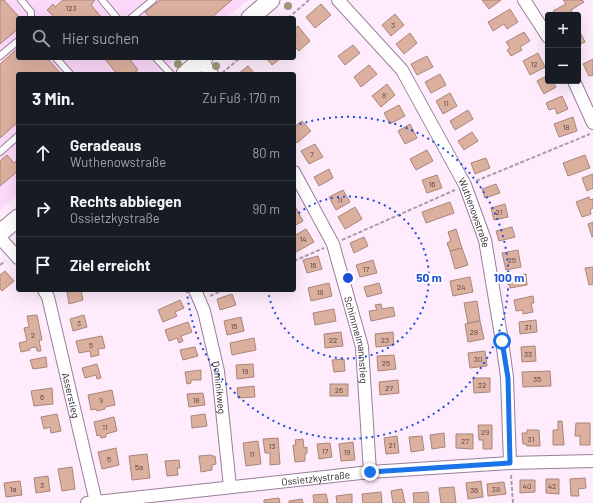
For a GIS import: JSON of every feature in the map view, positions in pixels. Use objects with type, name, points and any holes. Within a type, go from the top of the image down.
[{"type":"street","points":[[252,16],[271,0]]},
{"type":"street","name":"Wuthenowstraße","points":[[338,0],[402,70],[466,185],[485,240],[508,378],[510,463]]},
{"type":"street","points":[[524,0],[545,32]]},
{"type":"street","points":[[187,72],[201,60]]},
{"type":"street","points":[[203,60],[211,72]]},
{"type":"street","points":[[575,84],[593,123]]},
{"type":"street","name":"Schimmelmannstieg","points":[[296,176],[333,244],[362,347],[370,472]]},
{"type":"street","points":[[0,233],[16,220]]},
{"type":"street","points":[[0,238],[16,256]]},
{"type":"street","name":"Asserstieg","points":[[45,292],[48,297],[91,502]]},
{"type":"street","name":"Dominikweg","points":[[197,295],[204,311],[218,371],[230,488]]},
{"type":"street","name":"Ossietzkystraße","points":[[91,502],[370,472],[510,463],[593,461]]},
{"type":"lane","points":[[21,0],[31,12],[31,16]]},
{"type":"lane","points":[[102,0],[116,16]]},
{"type":"lane","points":[[133,16],[153,0]]},
{"type":"lane","points":[[0,56],[16,43]]},
{"type":"lane","points":[[58,60],[68,72]]},
{"type":"lane","points":[[158,60],[169,72]]},
{"type":"lane","points":[[0,152],[16,138]]},
{"type":"path","points":[[290,16],[309,0]]},
{"type":"path","points":[[223,72],[238,60]]},
{"type":"path","points":[[296,260],[466,185],[593,132]]},
{"type":"path","points":[[197,295],[213,292]]},
{"type":"path","points":[[510,463],[513,503]]},
{"type":"shaded area","points":[[0,0],[248,0],[228,16],[16,16],[16,60],[176,60],[160,72],[16,72],[16,196],[0,210]]},
{"type":"building","points":[[0,0],[4,0],[18,16],[16,16],[16,31],[0,44]]},
{"type":"building","points":[[63,0],[95,0],[91,5],[100,16],[53,16],[47,10],[53,4],[55,7]]},
{"type":"building","points":[[160,0],[232,0],[213,16],[148,16],[145,12]]},
{"type":"building","points":[[482,0],[501,0],[489,9]]},
{"type":"building","points":[[563,0],[582,0],[584,2],[571,10],[572,12],[553,11],[566,4]]},
{"type":"building","points":[[321,4],[331,15],[315,28],[306,17]]},
{"type":"building","points":[[510,9],[518,22],[507,29],[504,24],[493,31],[488,22]]},
{"type":"building","points":[[395,14],[404,25],[391,36],[382,25]]},
{"type":"building","points":[[298,26],[310,41],[299,51],[296,48],[296,28]]},
{"type":"building","points":[[524,32],[530,41],[520,47],[522,50],[511,56],[507,50],[510,48],[506,42]]},
{"type":"building","points":[[410,33],[417,43],[404,54],[396,44]]},
{"type":"building","points":[[581,34],[585,42],[581,44]]},
{"type":"building","points":[[353,45],[360,53],[345,65],[338,56]]},
{"type":"building","points":[[16,50],[16,60],[49,60],[59,72],[16,72],[16,124],[0,138],[0,64]]},
{"type":"building","points":[[538,53],[545,67],[530,75],[523,61]]},
{"type":"building","points":[[427,56],[433,67],[417,75],[411,64]]},
{"type":"building","points":[[593,59],[593,75],[589,76],[583,64]]},
{"type":"building","points":[[106,60],[130,60],[138,70],[136,72],[115,72]]},
{"type":"building","points":[[268,60],[278,60],[272,65]]},
{"type":"building","points":[[369,65],[377,74],[361,87],[354,77]]},
{"type":"building","points":[[248,66],[253,72],[240,72]]},
{"type":"building","points":[[440,74],[446,85],[431,93],[425,82]]},
{"type":"building","points":[[545,77],[545,84],[554,84],[556,87],[544,94],[537,81]]},
{"type":"building","points":[[387,84],[395,95],[381,107],[372,96]]},
{"type":"building","points":[[450,93],[457,106],[443,114],[436,101]]},
{"type":"building","points":[[562,96],[568,109],[557,114],[555,108],[549,110],[546,103]]},
{"type":"building","points":[[399,105],[405,116],[390,124],[384,113]]},
{"type":"building","points":[[468,110],[473,119],[455,130],[450,121]]},
{"type":"building","points":[[573,117],[577,131],[559,137],[554,124]]},
{"type":"building","points":[[302,121],[311,131],[297,143],[296,142],[296,126]]},
{"type":"building","points":[[410,124],[417,138],[405,144],[398,131]]},
{"type":"building","points":[[472,132],[478,141],[464,150],[458,141]]},
{"type":"building","points":[[315,144],[323,157],[309,164],[301,151]]},
{"type":"building","points":[[427,150],[433,161],[416,170],[410,159]]},
{"type":"building","points":[[7,155],[14,163],[16,161],[16,173],[0,186],[0,161]]},
{"type":"building","points":[[585,155],[590,168],[568,176],[563,163]]},
{"type":"building","points":[[486,158],[490,168],[475,174],[471,163]]},
{"type":"building","points":[[329,169],[333,178],[319,186],[314,177]]},
{"type":"building","points":[[593,174],[593,188],[587,191],[582,178]]},
{"type":"building","points":[[437,175],[442,188],[427,193],[422,180]]},
{"type":"building","points":[[496,184],[500,193],[485,198],[482,189]]},
{"type":"building","points":[[343,190],[350,202],[336,210],[329,197]]},
{"type":"building","points":[[589,197],[590,200],[593,199],[593,208],[590,210],[591,214],[582,217],[576,202]]},
{"type":"building","points":[[450,202],[454,213],[426,223],[422,212]]},
{"type":"building","points":[[505,204],[508,217],[494,220],[491,208]]},
{"type":"building","points":[[355,207],[362,219],[345,229],[338,217]]},
{"type":"building","points":[[296,208],[303,221],[296,225]]},
{"type":"building","points":[[593,222],[593,236],[592,237],[588,224]]},
{"type":"building","points":[[512,227],[515,237],[499,241],[496,231]]},
{"type":"building","points":[[306,229],[314,242],[296,252],[296,235]]},
{"type":"building","points":[[456,229],[462,248],[450,251],[447,243],[451,241],[448,232]]},
{"type":"building","points":[[364,237],[368,246],[354,253],[350,243]]},
{"type":"building","points":[[462,248],[468,265],[455,269],[450,251]]},
{"type":"building","points":[[518,250],[521,267],[506,270],[502,253]]},
{"type":"building","points":[[318,256],[322,269],[307,273],[303,260]]},
{"type":"building","points":[[373,260],[377,273],[360,277],[356,265]]},
{"type":"building","points":[[593,267],[593,284],[589,285],[585,268]]},
{"type":"building","points":[[5,271],[14,281],[2,291],[0,289],[0,275]]},
{"type":"building","points":[[526,274],[527,285],[510,288],[508,276]]},
{"type":"building","points":[[470,277],[473,292],[453,296],[450,281]]},
{"type":"building","points":[[329,283],[332,296],[311,301],[308,288]]},
{"type":"building","points":[[379,283],[382,293],[367,297],[364,287]]},
{"type":"building","points":[[67,292],[81,292],[83,300],[69,304]]},
{"type":"building","points":[[232,294],[236,305],[220,310],[217,299]]},
{"type":"building","points":[[533,296],[534,303],[531,303],[533,312],[523,314],[523,310],[516,311],[514,300]]},
{"type":"building","points":[[180,300],[184,308],[175,312],[177,316],[163,322],[158,310]]},
{"type":"building","points":[[477,301],[480,321],[468,323],[464,303]]},
{"type":"building","points":[[381,304],[382,309],[393,307],[395,316],[371,321],[369,311],[377,310],[375,305]]},
{"type":"building","points":[[334,309],[336,321],[315,325],[313,313]]},
{"type":"building","points":[[37,315],[42,340],[39,340],[41,351],[37,351],[36,347],[21,352],[19,343],[27,341],[24,328],[29,327],[27,316]]},
{"type":"building","points":[[84,315],[87,327],[73,331],[70,319]]},
{"type":"building","points":[[241,317],[244,331],[227,335],[224,321]]},
{"type":"building","points":[[536,320],[537,332],[520,334],[519,322]]},
{"type":"building","points":[[480,321],[484,339],[468,342],[465,324]]},
{"type":"building","points":[[188,322],[192,332],[181,336],[183,341],[179,343],[177,338],[169,341],[165,330]]},
{"type":"building","points":[[341,332],[343,346],[325,348],[324,334]]},
{"type":"building","points":[[393,332],[394,345],[376,347],[375,334]]},
{"type":"building","points":[[102,336],[105,348],[98,349],[99,355],[91,357],[90,351],[79,353],[76,341]]},
{"type":"building","points":[[254,338],[256,350],[232,355],[230,343]]},
{"type":"building","points":[[535,346],[536,361],[522,362],[521,347]]},
{"type":"building","points":[[195,347],[198,356],[183,360],[180,350]]},
{"type":"building","points":[[485,351],[487,366],[470,368],[468,353]]},
{"type":"building","points":[[394,355],[396,369],[378,371],[377,356]]},
{"type":"building","points":[[46,357],[47,367],[33,369],[30,360]]},
{"type":"building","points":[[344,359],[345,371],[334,372],[332,360]]},
{"type":"building","points":[[97,364],[101,378],[97,379],[96,375],[85,378],[82,368]]},
{"type":"building","points":[[253,364],[254,377],[237,379],[236,365]]},
{"type":"building","points":[[201,370],[201,380],[191,380],[191,383],[187,384],[185,372]]},
{"type":"building","points":[[550,371],[551,386],[523,387],[522,372]]},
{"type":"building","points":[[473,378],[490,378],[490,392],[474,393]]},
{"type":"building","points":[[398,380],[399,393],[380,395],[379,382]]},
{"type":"building","points":[[330,384],[348,384],[348,396],[330,396]]},
{"type":"building","points":[[254,386],[255,397],[238,398],[237,388]]},
{"type":"building","points":[[52,388],[53,404],[34,406],[31,391]]},
{"type":"building","points":[[112,390],[115,405],[105,407],[105,409],[97,411],[96,409],[91,410],[88,395]]},
{"type":"building","points":[[203,393],[205,405],[189,407],[187,394]]},
{"type":"building","points":[[57,414],[61,431],[51,433],[50,427],[44,429],[41,417]]},
{"type":"building","points":[[205,414],[207,426],[192,428],[191,416]]},
{"type":"building","points":[[114,417],[117,431],[106,434],[106,437],[101,438],[100,435],[97,436],[94,422]]},
{"type":"building","points":[[558,421],[562,421],[564,445],[553,445],[553,430],[558,430]]},
{"type":"building","points":[[576,423],[590,423],[590,445],[580,445],[580,436],[575,436]]},
{"type":"building","points":[[478,425],[492,425],[492,449],[483,449],[483,440],[479,440]]},
{"type":"building","points":[[527,430],[539,430],[540,446],[527,446],[526,444],[523,444],[522,433],[527,433]]},
{"type":"building","points":[[444,433],[445,447],[432,449],[430,435]]},
{"type":"building","points":[[456,434],[473,434],[473,449],[456,448]]},
{"type":"building","points":[[397,436],[399,453],[386,454],[384,438]]},
{"type":"building","points":[[422,436],[424,450],[411,452],[409,437]]},
{"type":"building","points":[[278,438],[280,464],[270,465],[270,453],[265,453],[263,439]]},
{"type":"building","points":[[303,439],[304,448],[307,447],[305,461],[295,462],[293,445],[296,445],[295,440]]},
{"type":"building","points":[[258,441],[261,464],[246,466],[243,443]]},
{"type":"building","points":[[353,442],[355,460],[341,461],[339,444]]},
{"type":"building","points":[[330,443],[332,457],[319,459],[317,444]]},
{"type":"building","points":[[116,448],[119,465],[102,469],[98,452]]},
{"type":"building","points":[[147,454],[150,478],[132,480],[129,456]]},
{"type":"building","points":[[199,456],[215,456],[216,464],[212,465],[212,470],[201,472]]},
{"type":"building","points":[[179,460],[180,468],[177,468],[178,475],[167,476],[165,461]]},
{"type":"building","points":[[72,467],[75,489],[62,491],[58,469]]},
{"type":"building","points":[[48,476],[50,491],[36,493],[34,478]]},
{"type":"building","points":[[585,478],[586,488],[578,489],[579,496],[571,496],[570,479]]},
{"type":"building","points":[[546,479],[559,479],[559,494],[546,493]]},
{"type":"building","points":[[520,480],[535,480],[535,492],[520,493]]},
{"type":"building","points":[[20,481],[22,495],[6,497],[4,483]]},
{"type":"building","points":[[481,481],[483,497],[468,499],[466,483]]},
{"type":"building","points":[[504,482],[506,494],[488,496],[487,484]]},
{"type":"building","points":[[454,487],[456,503],[441,503],[439,488]]},
{"type":"building","points":[[402,489],[405,503],[393,503],[391,491]]},
{"type":"building","points":[[381,492],[382,503],[363,503],[362,494]]},
{"type":"building","points":[[428,492],[429,503],[414,503],[413,493]]},
{"type":"building","points":[[326,494],[328,503],[314,503],[313,495]]},
{"type":"building","points":[[352,494],[352,503],[337,503],[336,496]]},
{"type":"building","points":[[279,498],[280,503],[264,503],[264,500]]},
{"type":"building","points":[[302,499],[303,503],[289,503],[289,501]]},
{"type":"route","points":[[370,472],[510,463],[508,378],[502,341]]}]
